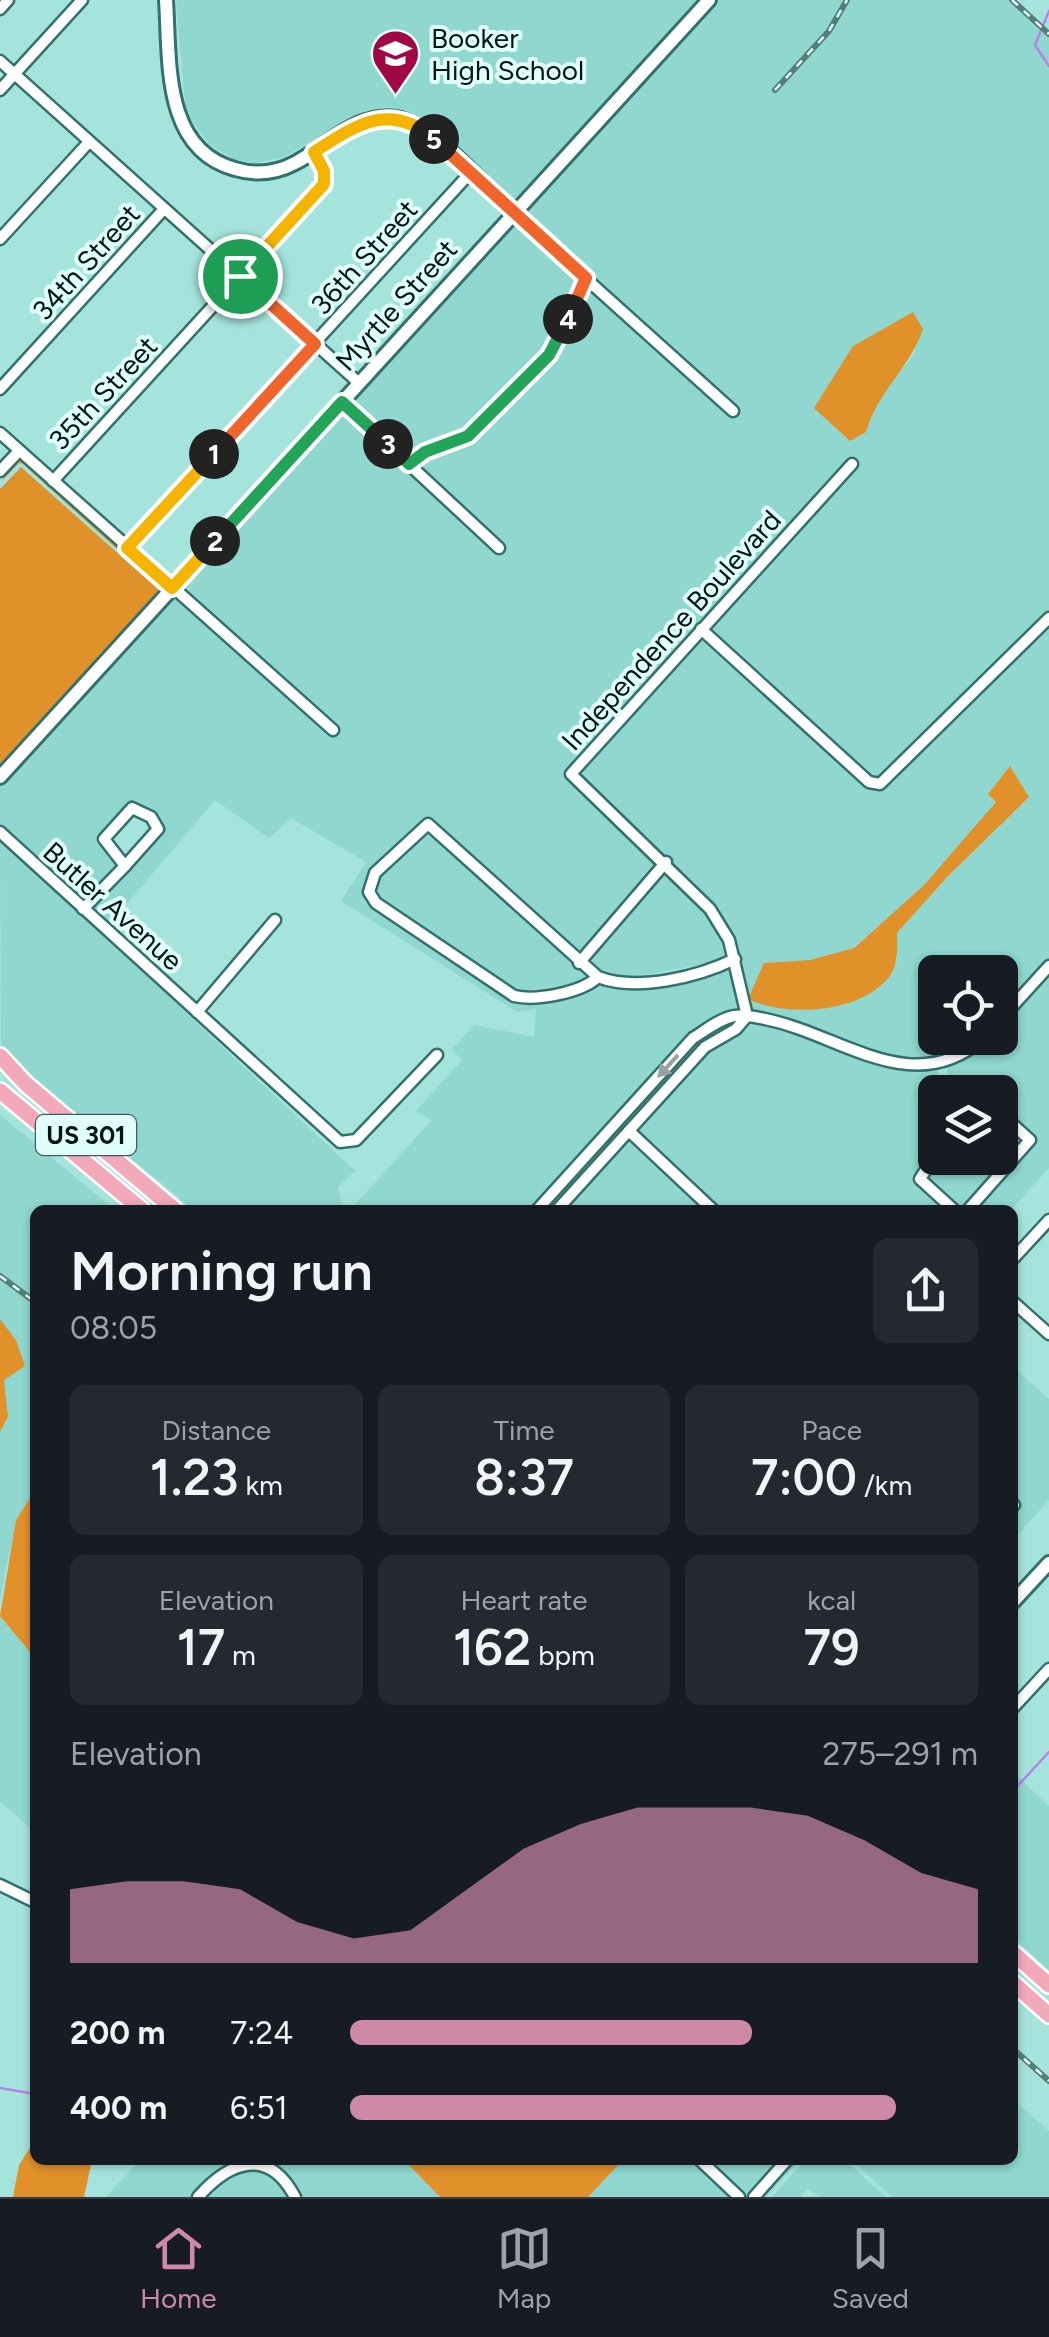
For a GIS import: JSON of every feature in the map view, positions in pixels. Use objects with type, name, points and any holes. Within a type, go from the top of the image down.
[{"type":"main road","name":"US 301","points":[[0,1056],[26,1084],[169,1205]]},
{"type":"main road","name":"US 301","points":[[0,1092],[136,1205]]},
{"type":"main road","points":[[1018,1957],[1049,1985]]},
{"type":"main road","points":[[1018,1976],[1049,2003]]},
{"type":"main road","points":[[1018,1988],[1049,2016]]},
{"type":"street","points":[[0,9],[8,0]]},
{"type":"street","points":[[0,90],[82,0]]},
{"type":"street","points":[[166,0],[175,108],[194,144],[220,163],[250,173],[292,165],[359,124],[379,117],[401,119],[429,135],[733,410]]},
{"type":"street","name":"Myrtle Street","points":[[0,777],[710,0]]},
{"type":"street","points":[[0,62],[359,384]]},
{"type":"street","points":[[0,239],[89,142]]},
{"type":"street","name":"35th Street","points":[[53,480],[324,184],[324,171],[314,152]]},
{"type":"street","name":"36th Street","points":[[127,548],[470,173]]},
{"type":"street","name":"34th Street","points":[[0,388],[164,210]]},
{"type":"street","points":[[409,464],[425,452],[468,436],[549,355],[586,278]]},
{"type":"street","points":[[342,402],[499,548]]},
{"type":"street","points":[[0,433],[333,730]]},
{"type":"street","points":[[0,471],[19,450]]},
{"type":"street","name":"Independence Boulevard","points":[[747,1016],[735,959],[710,909],[666,862],[571,774],[852,464]]},
{"type":"street","points":[[702,629],[870,782],[880,784],[1049,618]]},
{"type":"street","points":[[83,910],[125,866],[158,829],[136,808],[121,816],[104,840],[125,866]]},
{"type":"street","points":[[598,977],[586,987],[526,998],[514,996],[376,904],[369,892],[373,877],[428,824],[598,977],[626,984],[711,970],[735,959]]},
{"type":"street","name":"Butler Avenue","points":[[0,832],[345,1144],[356,1140],[436,1054]]},
{"type":"street","points":[[580,963],[666,862]]},
{"type":"street","points":[[197,1012],[275,920]]},
{"type":"street","points":[[1018,1000],[1049,966]]},
{"type":"street","points":[[561,1205],[705,1047],[736,1029],[747,1016]]},
{"type":"street","points":[[541,1205],[693,1038],[721,1020],[747,1016],[793,1025],[890,1064],[918,1066],[959,1055]]},
{"type":"street","points":[[940,1062],[943,1075]]},
{"type":"street","points":[[1018,1129],[1030,1140],[1018,1154]]},
{"type":"street","points":[[629,1131],[708,1205]]},
{"type":"street","points":[[922,1175],[920,1179],[949,1205]]},
{"type":"street","points":[[972,1205],[999,1175]]},
{"type":"street","points":[[1018,1254],[1049,1220]]},
{"type":"street","points":[[1018,1306],[1047,1328]]},
{"type":"street","points":[[1018,1597],[1049,1563]]},
{"type":"street","points":[[1018,1703],[1049,1668]]},
{"type":"street","points":[[1018,1716],[1022,1720]]},
{"type":"street","points":[[0,1885],[30,1900]]},
{"type":"street","points":[[198,2197],[228,2169],[246,2165]]},
{"type":"street","points":[[255,2165],[273,2170],[295,2197]]},
{"type":"street","points":[[705,2165],[738,2195]]},
{"type":"street","points":[[754,2197],[783,2165]]},
{"type":"shaded area","name":"Booker High School","points":[[176,0],[697,0],[514,200],[432,124],[409,111],[384,107],[365,111],[284,157],[255,163],[234,159],[210,145],[186,113]]},
{"type":"shaded area","points":[[716,0],[1007,0],[1049,34],[1049,611],[879,779],[872,778],[708,629],[858,465],[851,458],[567,771],[574,785],[660,862],[579,957],[427,820],[421,821],[371,870],[364,890],[367,899],[512,1000],[528,1003],[588,991],[599,982],[627,988],[730,969],[739,1017],[703,1032],[542,1205],[355,1205],[432,1120],[416,1111],[462,1060],[452,1050],[474,1025],[534,1037],[536,1009],[517,1012],[341,901],[366,862],[291,818],[269,838],[215,800],[108,926],[90,910],[156,840],[161,822],[138,803],[118,813],[99,839],[119,865],[83,903],[0,826],[0,785],[173,594],[334,736],[339,730],[179,587],[343,408],[499,554],[505,549],[349,402],[514,220],[734,416],[739,410],[520,214]],"holes":[[[913,312],[915,353],[874,404],[853,346]]]},
{"type":"shaded area","points":[[913,312],[923,329],[917,343],[878,405],[866,432],[850,441],[814,408],[853,346]]},
{"type":"shaded area","points":[[19,457],[165,587],[162,590],[23,464],[19,463],[0,483]]},
{"type":"shaded area","points":[[21,467],[159,590],[0,764],[0,489]]},
{"type":"shaded area","points":[[1049,624],[1049,959],[1018,993],[1018,955],[918,955],[918,1055],[947,1055],[921,1061],[873,1055],[794,1021],[748,1016],[714,907],[696,884],[577,775],[702,636],[866,785],[883,788]],"holes":[[[1010,766],[1029,797],[947,877],[897,933],[897,961],[869,993],[846,1004],[812,1009],[764,963],[810,960],[853,948],[924,885],[997,802],[988,794]]]},
{"type":"shaded area","points":[[1010,766],[1029,797],[947,877],[897,933],[894,968],[875,990],[859,999],[821,1009],[782,1008],[748,999],[764,963],[810,960],[854,948],[924,885],[996,802],[988,794]]},
{"type":"shaded area","points":[[427,829],[590,978],[516,992],[379,900],[374,892],[379,876]]},
{"type":"shaded area","points":[[0,838],[355,1171],[338,1187],[342,1205],[188,1205],[1,1051]]},
{"type":"shaded area","points":[[667,869],[699,901],[714,923],[727,959],[625,979],[600,973],[586,963]]},
{"type":"shaded area","points":[[1049,973],[1049,1168],[1016,1205],[979,1205],[1005,1175],[1018,1175],[1018,1160],[1033,1143],[1033,1137],[1018,1123],[1018,1075],[949,1075],[945,1065],[965,1058],[1018,1055],[1018,1007]]},
{"type":"shaded area","points":[[746,1025],[781,1027],[889,1069],[937,1067],[939,1075],[918,1075],[916,1176],[943,1205],[713,1205],[626,1127],[696,1051]]},
{"type":"shaded area","points":[[0,1115],[109,1205],[30,1205],[30,1502],[9,1552],[0,1600],[0,1432],[8,1417],[4,1380],[16,1340],[0,1319]]},
{"type":"shaded area","points":[[620,1134],[700,1205],[555,1205]]},
{"type":"shaded area","points":[[928,1175],[992,1175],[965,1205],[955,1205],[926,1179]]},
{"type":"shaded area","points":[[0,1319],[16,1340],[25,1366],[4,1380],[8,1417],[0,1432]]},
{"type":"shaded area","points":[[1018,1371],[1049,1399],[1049,1500],[1018,1534]]},
{"type":"shaded area","points":[[30,1498],[30,1652],[0,1616],[16,1520]]},
{"type":"shaded area","points":[[0,1616],[30,1652],[30,1828],[0,1801]]},
{"type":"shaded area","points":[[1018,1777],[1049,1806],[1049,1970],[1018,1942]]},
{"type":"shaded area","points":[[1018,2103],[1049,2131],[1049,2197],[892,2197],[857,2165],[1018,2165]]},
{"type":"shaded area","points":[[30,2148],[30,2165],[91,2165],[84,2197],[13,2197],[19,2165]]},
{"type":"shaded area","points":[[135,2165],[795,2165],[766,2197],[106,2197]]},
{"type":"shaded area","points":[[409,2165],[618,2165],[588,2197],[440,2197]]},
{"type":"shaded area","points":[[801,2165],[851,2165],[886,2197],[820,2197],[808,2189],[800,2197],[772,2197]]},
{"type":"waterway","points":[[1049,11],[1035,45],[1049,66]]},
{"type":"waterway","points":[[1018,1786],[1049,1752]]},
{"type":"waterway","points":[[0,2088],[30,2093]]},
{"type":"railway","points":[[775,90],[829,31],[847,0]]},
{"type":"railway","points":[[1012,0],[1049,34]]},
{"type":"railway","points":[[0,1276],[30,1298]]},
{"type":"railway","points":[[1018,2053],[1049,2081]]},
{"type":"place","name":"Booker High School","points":[[396,96]]},
{"type":"route","points":[[379,117],[401,119],[429,135],[586,278],[554,349],[468,436],[425,452],[409,464],[342,402],[172,588],[127,548],[315,344],[240,276],[324,184],[324,171],[314,152],[359,124],[379,117]]}]
